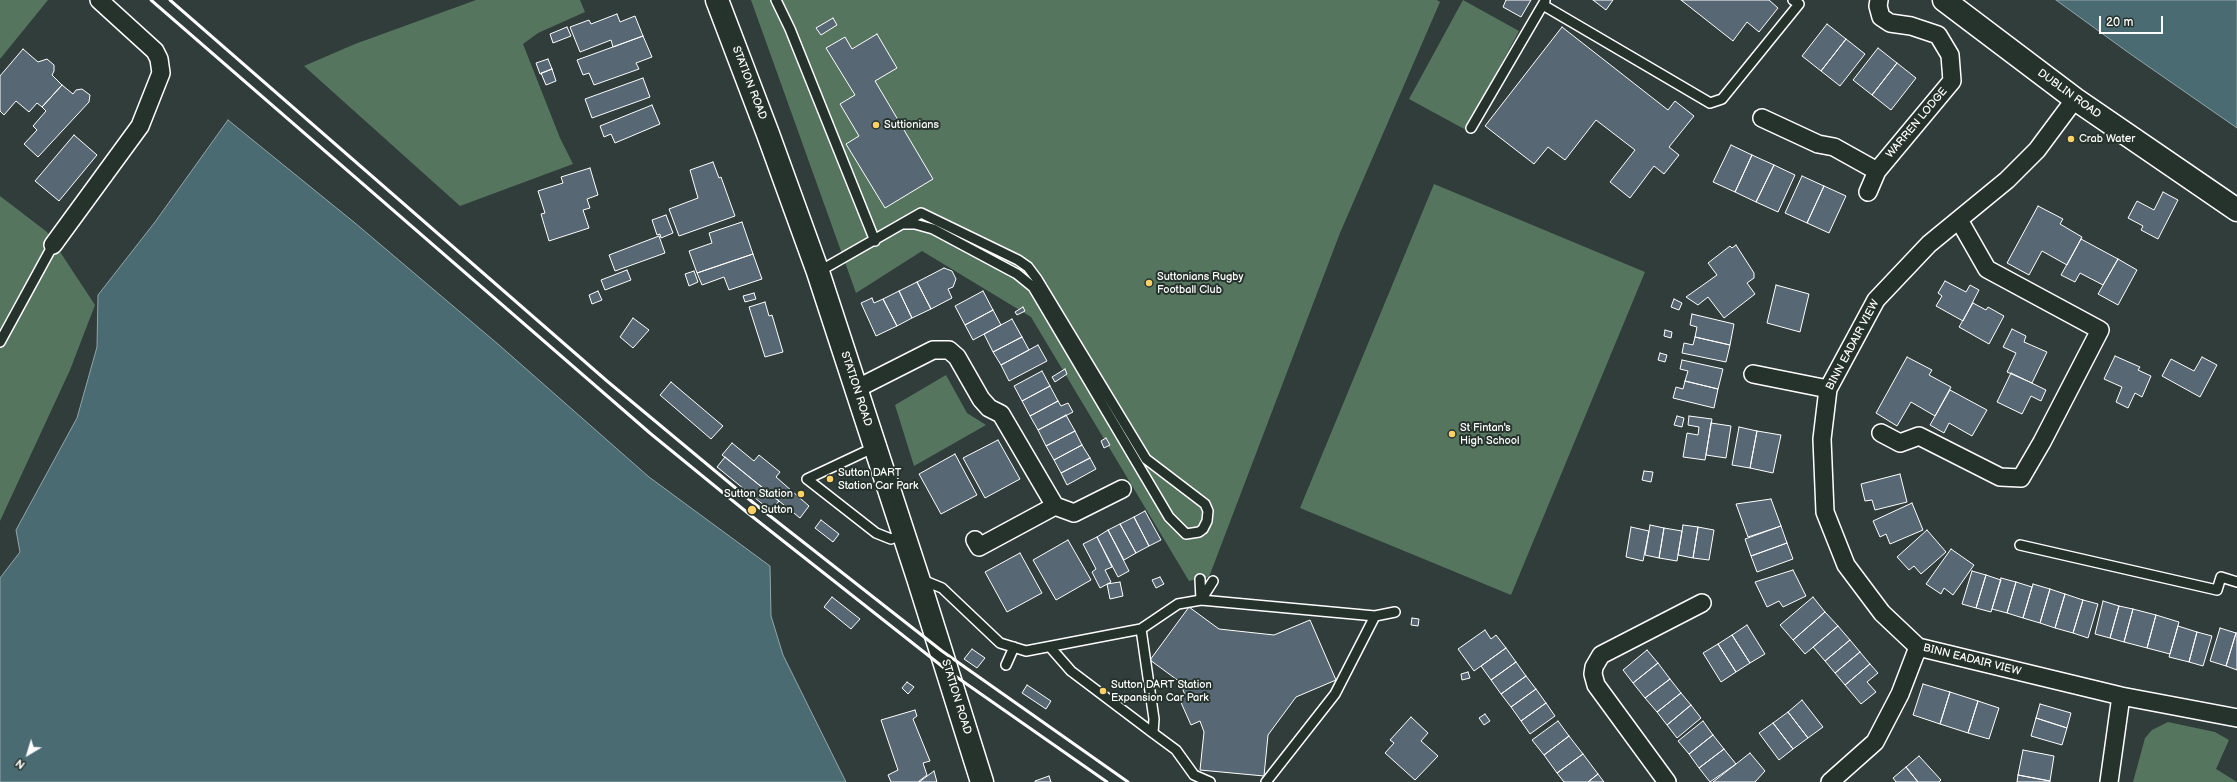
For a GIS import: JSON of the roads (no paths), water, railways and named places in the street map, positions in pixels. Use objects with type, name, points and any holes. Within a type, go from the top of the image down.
[{"type":"main road","name":"STATION ROAD","points":[[717,0],[818,272],[904,534],[982,782]]},
{"type":"main road","name":"DUBLIN ROAD","points":[[1944,0],[2075,100],[2237,210]]},
{"type":"street","points":[[53,245],[140,126],[161,73],[159,59],[155,51],[99,0]]},
{"type":"street","name":"WARREN LODGE","points":[[1868,192],[1877,171],[1952,81],[1950,55],[1938,34],[1911,26],[1890,23],[1881,18],[1878,6],[1879,0]]},
{"type":"street","name":"BINN EADAIR VIEW","points":[[2075,100],[2037,150],[2007,180],[1929,244],[1876,300],[1828,389],[1822,438],[1825,512],[1846,565],[1882,613],[1918,647],[2121,696],[2237,718]]},
{"type":"street","points":[[1762,118],[1818,144],[1834,147],[1877,171]]},
{"type":"street","points":[[1881,433],[1900,443],[1919,436],[2000,477],[2021,478],[2042,442],[2100,330],[1987,269],[1959,220]]},
{"type":"street","points":[[856,389],[933,350],[949,350],[957,357],[981,399],[990,408],[1001,414],[1055,506],[1074,513],[1122,489]]},
{"type":"street","points":[[1753,374],[1828,389]]},
{"type":"street","points":[[975,540],[979,547],[1055,506]]},
{"type":"street","points":[[1667,782],[1596,685],[1592,674],[1601,655],[1702,603]]},
{"type":"street","points":[[1830,782],[1875,742],[1900,694],[1918,647]]},
{"type":"street","points":[[2109,782],[2121,696]]},
{"type":"lane","points":[[776,0],[790,29],[875,241]]},
{"type":"lane","points":[[1472,128],[1544,2],[1710,103],[1722,99],[1799,4],[1793,0]]},
{"type":"lane","points":[[818,272],[875,241],[902,224],[921,213],[1018,260],[1028,267],[1038,278],[1146,459],[1205,504],[1208,511],[1207,521],[1199,532],[1186,534],[1169,517],[1032,287],[1017,274],[933,229],[915,224],[902,224]]},
{"type":"lane","points":[[0,342],[53,245]]},
{"type":"lane","points":[[875,447],[807,479],[876,533],[891,539],[904,534]]},
{"type":"lane","points":[[2020,545],[2217,590],[2221,578],[2237,582]]},
{"type":"lane","points":[[918,578],[940,587],[1000,643],[1026,651],[1141,629],[1178,604],[1201,600],[1375,616],[1395,612]]},
{"type":"lane","points":[[1200,579],[1201,600]]},
{"type":"lane","points":[[1201,600],[1213,581]]},
{"type":"lane","points":[[1266,782],[1335,694],[1375,616]]},
{"type":"lane","points":[[1141,629],[1154,719],[1153,733]]},
{"type":"lane","points":[[1006,665],[1014,647]]},
{"type":"lane","points":[[1050,647],[1071,671],[1176,750],[1194,775],[1210,782]]},
{"type":"water","points":[[2056,0],[2237,0],[2237,128],[2129,53]]},
{"type":"water","points":[[228,120],[355,223],[499,345],[649,477],[770,566],[771,616],[783,655],[846,782],[0,782],[0,578],[20,552],[16,530],[77,418],[97,347],[98,295],[155,222]]},
{"type":"railway","points":[[151,0],[651,434],[749,514],[948,671],[1107,782]]},
{"type":"railway","points":[[170,0],[607,381],[756,505],[942,651],[1128,782]]},
{"type":"place","name":"Suttionians","points":[[876,125]]},
{"type":"place","name":"Crab Water","points":[[2071,139]]},
{"type":"place","name":"Suttonians Rugby Football Club","points":[[1149,283]]},
{"type":"place","name":"St Fintan's High School","points":[[1452,434]]},
{"type":"place","name":"Sutton DART Station Car Park","points":[[830,479]]},
{"type":"place","name":"Sutton Station","points":[[801,494]]},
{"type":"place","name":"Sutton","points":[[752,510]]},
{"type":"place","name":"Sutton DART Station Expansion Car Park","points":[[1103,691]]}]
